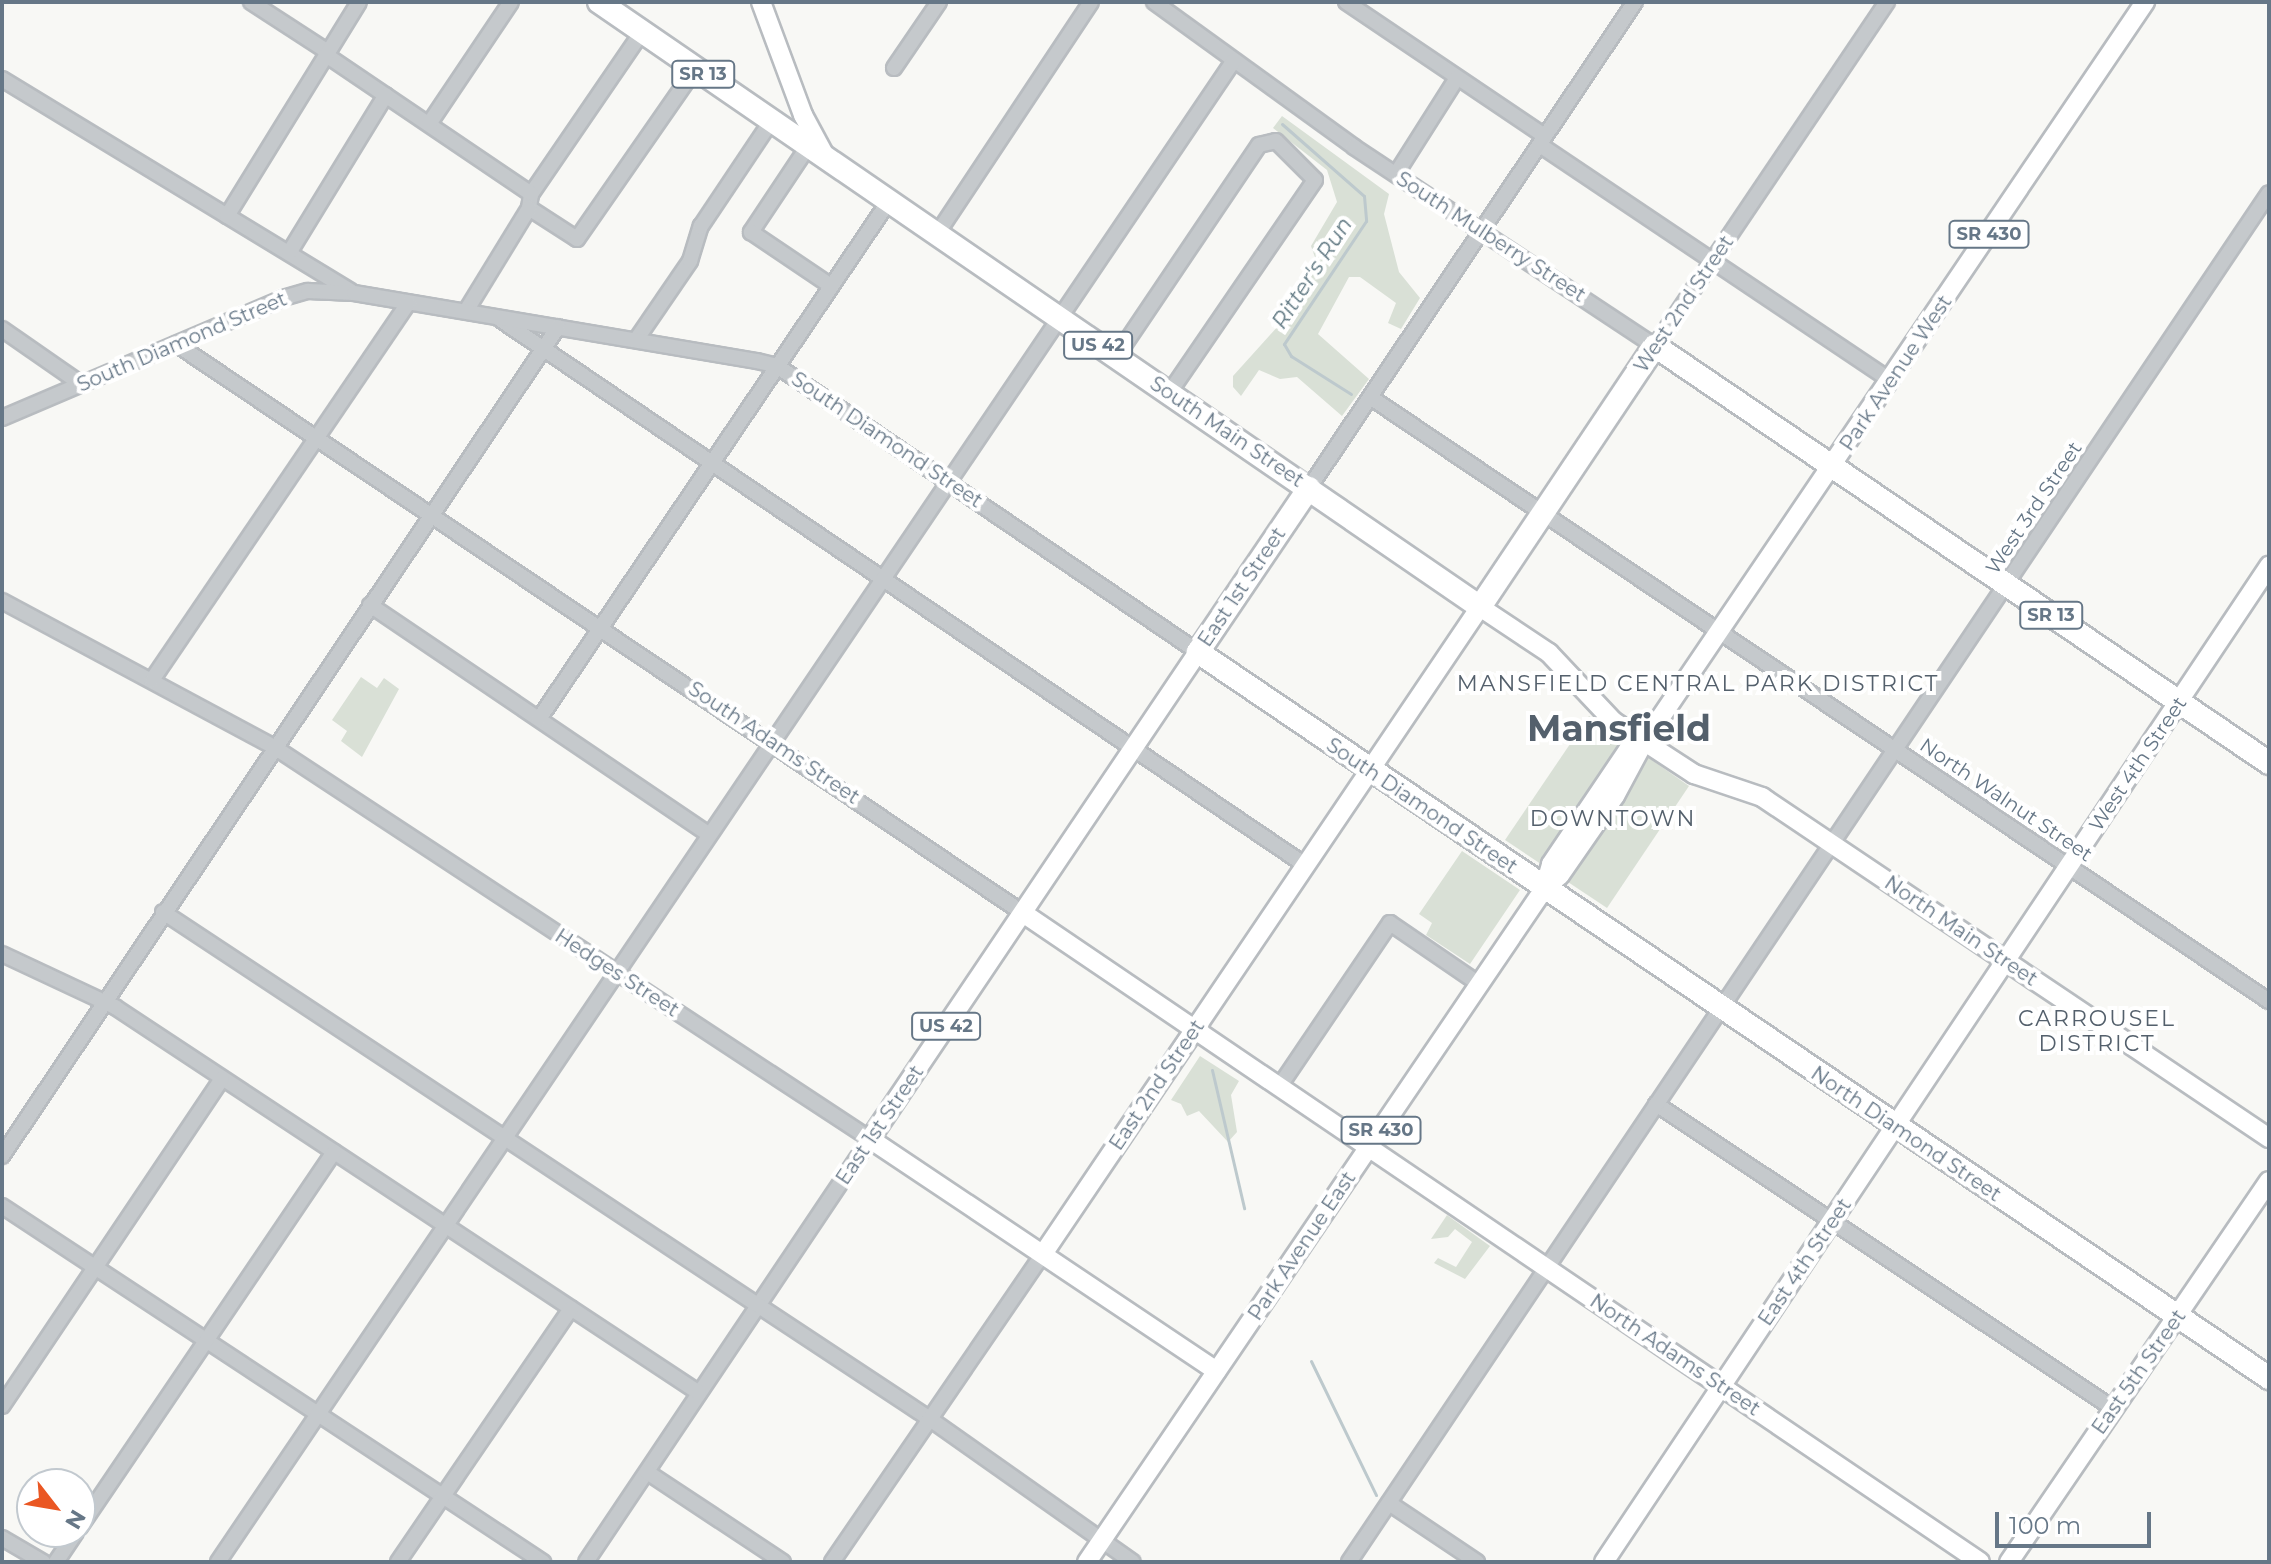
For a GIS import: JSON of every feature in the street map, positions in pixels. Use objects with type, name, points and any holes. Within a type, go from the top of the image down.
[{"type":"highway","name":"South Main Street","points":[[599,2],[1480,607]]},
{"type":"highway","name":"South Mulberry Street","points":[[1655,346],[1833,467]]},
{"type":"highway","name":"West 2nd Street","points":[[1480,607],[1655,346]]},
{"type":"highway","name":"SR 13","points":[[1833,467],[2269,763]]},
{"type":"highway","name":"East 1st Street","points":[[1198,652],[1309,488]]},
{"type":"highway","name":"South Diamond Street","points":[[1198,652],[1544,889]]},
{"type":"highway","name":"North Diamond Street","points":[[1544,889],[2269,1378]]},
{"type":"main road","name":"US 42","points":[[761,2],[817,151]]},
{"type":"main road","name":"Park Avenue West","points":[[1644,742],[2145,2]]},
{"type":"main road","name":"West 4th Street","points":[[2006,961],[2269,566]]},
{"type":"main road","name":"South Main Street","points":[[1480,607],[1549,653],[1602,712],[1644,742]]},
{"type":"main road","name":"East 2nd Street","points":[[1043,1254],[1480,607]]},
{"type":"main road","name":"East 1st Street","points":[[870,1139],[1198,652]]},
{"type":"main road","name":"North Main Street","points":[[1644,742],[1700,777],[1762,797],[2269,1138]]},
{"type":"main road","name":"Park Avenue East","points":[[1087,1562],[1544,889],[1568,865],[1639,760],[1644,742]]},
{"type":"main road","name":"South Adams Street","points":[[1023,913],[1368,1148]]},
{"type":"main road","name":"East 4th Street","points":[[1606,1561],[2006,961]]},
{"type":"main road","name":"Hedges Street","points":[[870,1139],[1217,1371]]},
{"type":"main road","name":"North Adams Street","points":[[1368,1148],[1980,1562]]},
{"type":"main road","name":"East 5th Street","points":[[2009,1562],[2269,1181]]},
{"type":"street","points":[[251,2],[429,124],[577,239],[695,69]]},
{"type":"street","points":[[227,216],[359,2]]},
{"type":"street","points":[[429,124],[511,2]]},
{"type":"street","points":[[894,68],[939,2]]},
{"type":"street","points":[[937,234],[1091,2]]},
{"type":"street","name":"South Mulberry Street","points":[[1154,2],[1396,174],[1655,346]]},
{"type":"street","points":[[1346,2],[1713,260],[1890,380]]},
{"type":"street","points":[[1309,488],[1635,2]]},
{"type":"street","name":"West 2nd Street","points":[[1655,346],[1887,2]]},
{"type":"street","points":[[466,311],[530,201],[642,32]]},
{"type":"street","points":[[218,1562],[881,577],[1234,60]]},
{"type":"street","points":[[1396,174],[1457,78]]},
{"type":"street","points":[[2,79],[354,293]]},
{"type":"street","points":[[289,253],[386,95]]},
{"type":"street","points":[[636,340],[690,261],[701,226],[772,120]]},
{"type":"street","points":[[1116,357],[1259,145],[1276,141],[1311,172],[1315,180],[1169,393]]},
{"type":"street","points":[[817,151],[751,232],[831,286]]},
{"type":"street","name":"West 3rd Street","points":[[1349,1562],[2269,193]]},
{"type":"street","points":[[539,719],[889,201]]},
{"type":"street","name":"South Diamond Street","points":[[2,418],[295,294],[354,293],[777,366],[1198,652]]},
{"type":"street","points":[[152,680],[408,303]]},
{"type":"street","points":[[495,316],[1305,865]]},
{"type":"street","points":[[2,1156],[558,327]]},
{"type":"street","points":[[2,329],[81,384]]},
{"type":"street","name":"South Adams Street","points":[[176,344],[771,740],[1023,913]]},
{"type":"street","name":"North Walnut Street","points":[[1370,397],[2269,1001]]},
{"type":"street","name":"Hedges Street","points":[[2,601],[274,747],[870,1139]]},
{"type":"street","points":[[370,605],[708,834]]},
{"type":"street","points":[[163,912],[930,1419],[1092,1529],[1101,1541],[1133,1562]]},
{"type":"street","points":[[1279,1087],[1390,923],[1479,984]]},
{"type":"street","points":[[2,954],[104,1002],[699,1393]]},
{"type":"street","points":[[2,1406],[222,1079]]},
{"type":"street","points":[[1656,1104],[2114,1409]]},
{"type":"street","name":"East 1st Street","points":[[586,1562],[870,1139]]},
{"type":"street","points":[[96,1503],[334,1152]]},
{"type":"street","points":[[2,1206],[543,1562]]},
{"type":"street","name":"East 2nd Street","points":[[832,1562],[1043,1254]]},
{"type":"street","points":[[398,1562],[571,1308]]},
{"type":"street","points":[[647,1472],[783,1562]]},
{"type":"street","points":[[1389,1503],[1477,1562]]},
{"type":"street","points":[[2,1538],[43,1562]]},
{"type":"shaded area","points":[[1282,116],[1389,194],[1384,214],[1399,272],[1420,298],[1401,329],[1388,323],[1396,303],[1360,277],[1349,277],[1318,334],[1369,379],[1342,416],[1297,377],[1280,379],[1259,370],[1241,396],[1233,387],[1233,376],[1279,325],[1317,263],[1311,246],[1337,202],[1327,170],[1273,128]]},
{"type":"shaded area","points":[[361,677],[377,688],[384,678],[399,689],[362,757],[341,741],[347,731],[332,720]]},
{"type":"shaded area","points":[[1589,716],[1689,786],[1607,908],[1505,840]]},
{"type":"shaded area","points":[[1462,851],[1520,890],[1470,964],[1426,935],[1432,923],[1419,914]]},
{"type":"shaded area","points":[[1200,1056],[1239,1081],[1231,1095],[1237,1132],[1228,1142],[1199,1111],[1187,1116],[1181,1104],[1171,1100]]},
{"type":"shaded area","points":[[1447,1215],[1490,1246],[1465,1279],[1434,1263],[1438,1258],[1456,1267],[1472,1242],[1455,1229],[1448,1237],[1431,1239]]},
{"type":"waterway","name":"Ritter's Run","points":[[1282,124],[1364,196],[1366,221],[1284,344],[1291,356],[1351,394]]},
{"type":"waterway","points":[[1212,1070],[1244,1208]]},
{"type":"waterway","name":"Ritter's Run","points":[[1311,1361],[1376,1495]]},
{"type":"district","name":"MANSFIELD CENTRAL PARK DISTRICT","points":[[1698,684]]},
{"type":"district","name":"Mansfield","points":[[1619,729]]},
{"type":"district","name":"DOWNTOWN","points":[[1613,819]]},
{"type":"district","name":"CARROUSEL DISTRICT","points":[[2097,1030]]}]
